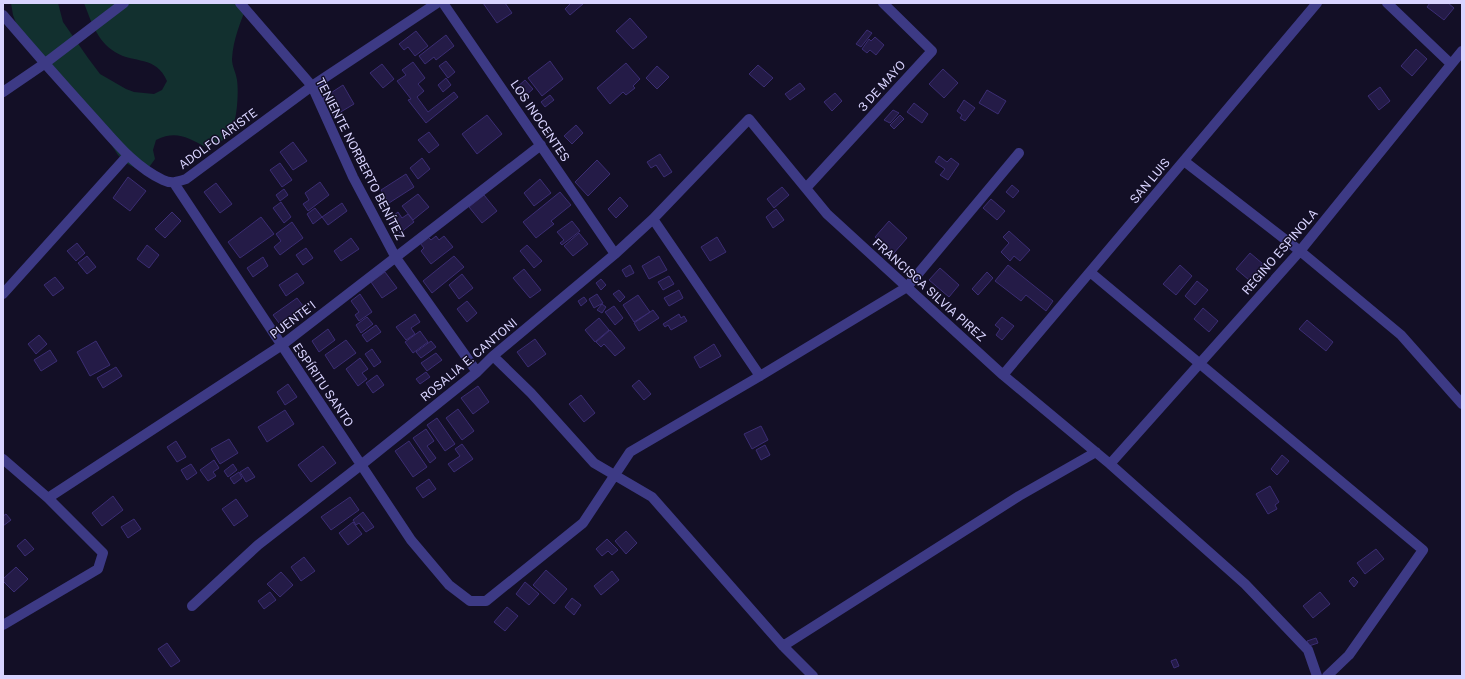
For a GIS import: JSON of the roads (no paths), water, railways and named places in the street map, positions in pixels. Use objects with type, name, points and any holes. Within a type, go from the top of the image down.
[{"type":"street","points":[[3,92],[44,64],[124,3]]},
{"type":"street","name":"TENIENTE NORBERTO BENÍTEZ","points":[[240,3],[312,86],[353,177],[396,258],[477,372]]},
{"type":"street","name":"ADOLFO ARISTE","points":[[3,15],[44,64],[128,156],[163,181],[174,183],[186,179],[312,86],[437,3]]},
{"type":"street","name":"LOS INOCENTES","points":[[443,3],[615,254]]},
{"type":"street","name":"3 DE MAYO","points":[[806,188],[932,51],[883,3]]},
{"type":"street","name":"SAN LUIS","points":[[1003,375],[1316,3]]},
{"type":"street","points":[[1387,3],[1451,64]]},
{"type":"street","name":"REGINO ESPINOLA","points":[[1110,464],[1300,251],[1462,52]]},
{"type":"street","name":"FRANCISCA SILVIA PIREZ","points":[[749,119],[827,214],[1003,375],[1110,464],[1245,584],[1308,650],[1317,676]]},
{"type":"street","name":"ROSALIA E. CANTONI","points":[[192,606],[258,545],[477,372],[493,356],[615,254],[653,220],[749,119]]},
{"type":"street","name":"PUENTE'I","points":[[48,498],[282,345],[541,145]]},
{"type":"street","name":"ESPÍRITU SANTO","points":[[174,183],[411,540],[449,585],[470,601],[486,601],[583,523],[630,452],[760,376],[907,287],[1019,153]]},
{"type":"street","points":[[3,294],[128,156]]},
{"type":"street","points":[[1184,161],[1300,251],[1401,335],[1462,404]]},
{"type":"street","points":[[653,220],[760,376]]},
{"type":"street","points":[[1090,272],[1423,550],[1349,655],[1327,676]]},
{"type":"street","points":[[493,356],[531,393],[594,463],[652,497],[783,646],[813,676]]},
{"type":"street","points":[[783,646],[1019,496],[1096,452]]},
{"type":"street","points":[[3,459],[48,498],[103,553],[98,569],[3,624]]}]
